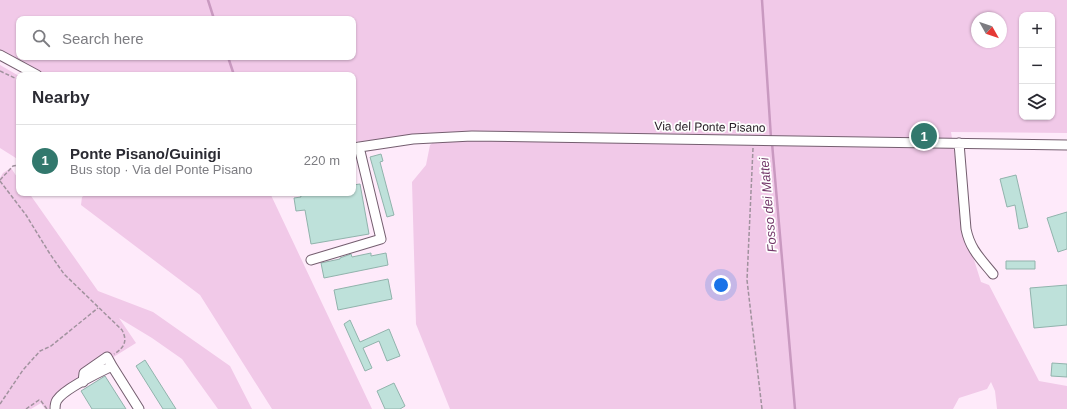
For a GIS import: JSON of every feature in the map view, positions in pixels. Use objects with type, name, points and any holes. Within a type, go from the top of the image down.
[{"type":"street","points":[[0,55],[31,72]]},
{"type":"street","name":"Via del Ponte Pisano","points":[[356,147],[413,139],[472,136],[1067,145]]},
{"type":"street","points":[[959,143],[968,240],[972,249],[993,274]]},
{"type":"street","points":[[311,260],[381,239],[356,147]]},
{"type":"street","points":[[83,382],[84,373],[107,357],[139,409]]},
{"type":"street","points":[[55,409],[55,404],[60,397],[112,366]]},
{"type":"path","points":[[0,71],[16,79]]},
{"type":"path","points":[[755,140],[747,280],[762,409]]},
{"type":"path","points":[[16,165],[12,166],[0,181],[26,215],[56,264],[64,274],[122,330],[125,338],[124,344],[119,351],[107,357]]},
{"type":"path","points":[[0,404],[23,370],[40,351],[51,346],[98,308]]},
{"type":"path","points":[[26,409],[39,400],[47,409]]},
{"type":"shaded area","points":[[0,0],[1067,0],[1067,133],[951,132],[969,244],[981,282],[989,285],[1039,381],[1067,386],[1067,409],[997,409],[995,391],[991,382],[987,389],[959,398],[953,409],[450,409],[416,324],[412,182],[426,165],[430,145],[445,133],[356,142],[356,72],[38,72],[16,60],[356,60],[356,16],[16,16],[16,60],[0,51]]},
{"type":"shaded area","points":[[0,65],[16,74],[16,158],[0,148]]},
{"type":"shaded area","points":[[11,168],[16,176],[16,196],[31,196],[98,291],[153,312],[230,366],[252,409],[218,409],[182,359],[152,338],[119,318],[136,343],[67,386],[52,401],[49,409],[45,409],[41,403],[31,409],[0,409],[0,178],[3,173]]},
{"type":"shaded area","points":[[271,196],[372,409],[272,409],[200,295],[81,205],[82,197]]},
{"type":"building","points":[[381,154],[383,161],[380,162],[394,215],[387,217],[370,157]]},
{"type":"building","points":[[1016,175],[1028,227],[1019,229],[1015,205],[1007,207],[1000,179]]},
{"type":"building","points":[[360,184],[369,234],[311,244],[305,210],[296,211],[294,198],[301,196],[356,196],[356,185]]},
{"type":"building","points":[[1067,212],[1067,249],[1058,252],[1047,218]]},
{"type":"building","points":[[371,253],[371,256],[386,253],[388,265],[324,278],[321,263],[340,259],[351,254],[352,257]]},
{"type":"building","points":[[1006,261],[1035,261],[1035,269],[1006,269]]},
{"type":"building","points":[[388,279],[392,299],[338,310],[334,290]]},
{"type":"building","points":[[1067,285],[1067,325],[1034,328],[1030,288]]},
{"type":"building","points":[[350,320],[360,342],[389,329],[400,356],[387,361],[379,341],[363,348],[372,368],[365,371],[344,324]]},
{"type":"building","points":[[145,360],[176,409],[163,409],[136,366]]},
{"type":"building","points":[[1052,363],[1067,364],[1067,377],[1051,376]]},
{"type":"building","points":[[105,376],[126,409],[92,409],[81,391]]},
{"type":"building","points":[[394,383],[405,406],[400,409],[385,409],[377,391]]},
{"type":"waterway","points":[[208,0],[213,16]]},
{"type":"waterway","name":"Fosso dei Mattei","points":[[762,0],[771,138]]},
{"type":"waterway","points":[[229,60],[233,72]]},
{"type":"waterway","name":"Fosso dei Mattei","points":[[772,143],[795,409]]},
{"type":"place","name":"Ponte Pisano/Guinigi","points":[[924,136]]}]
